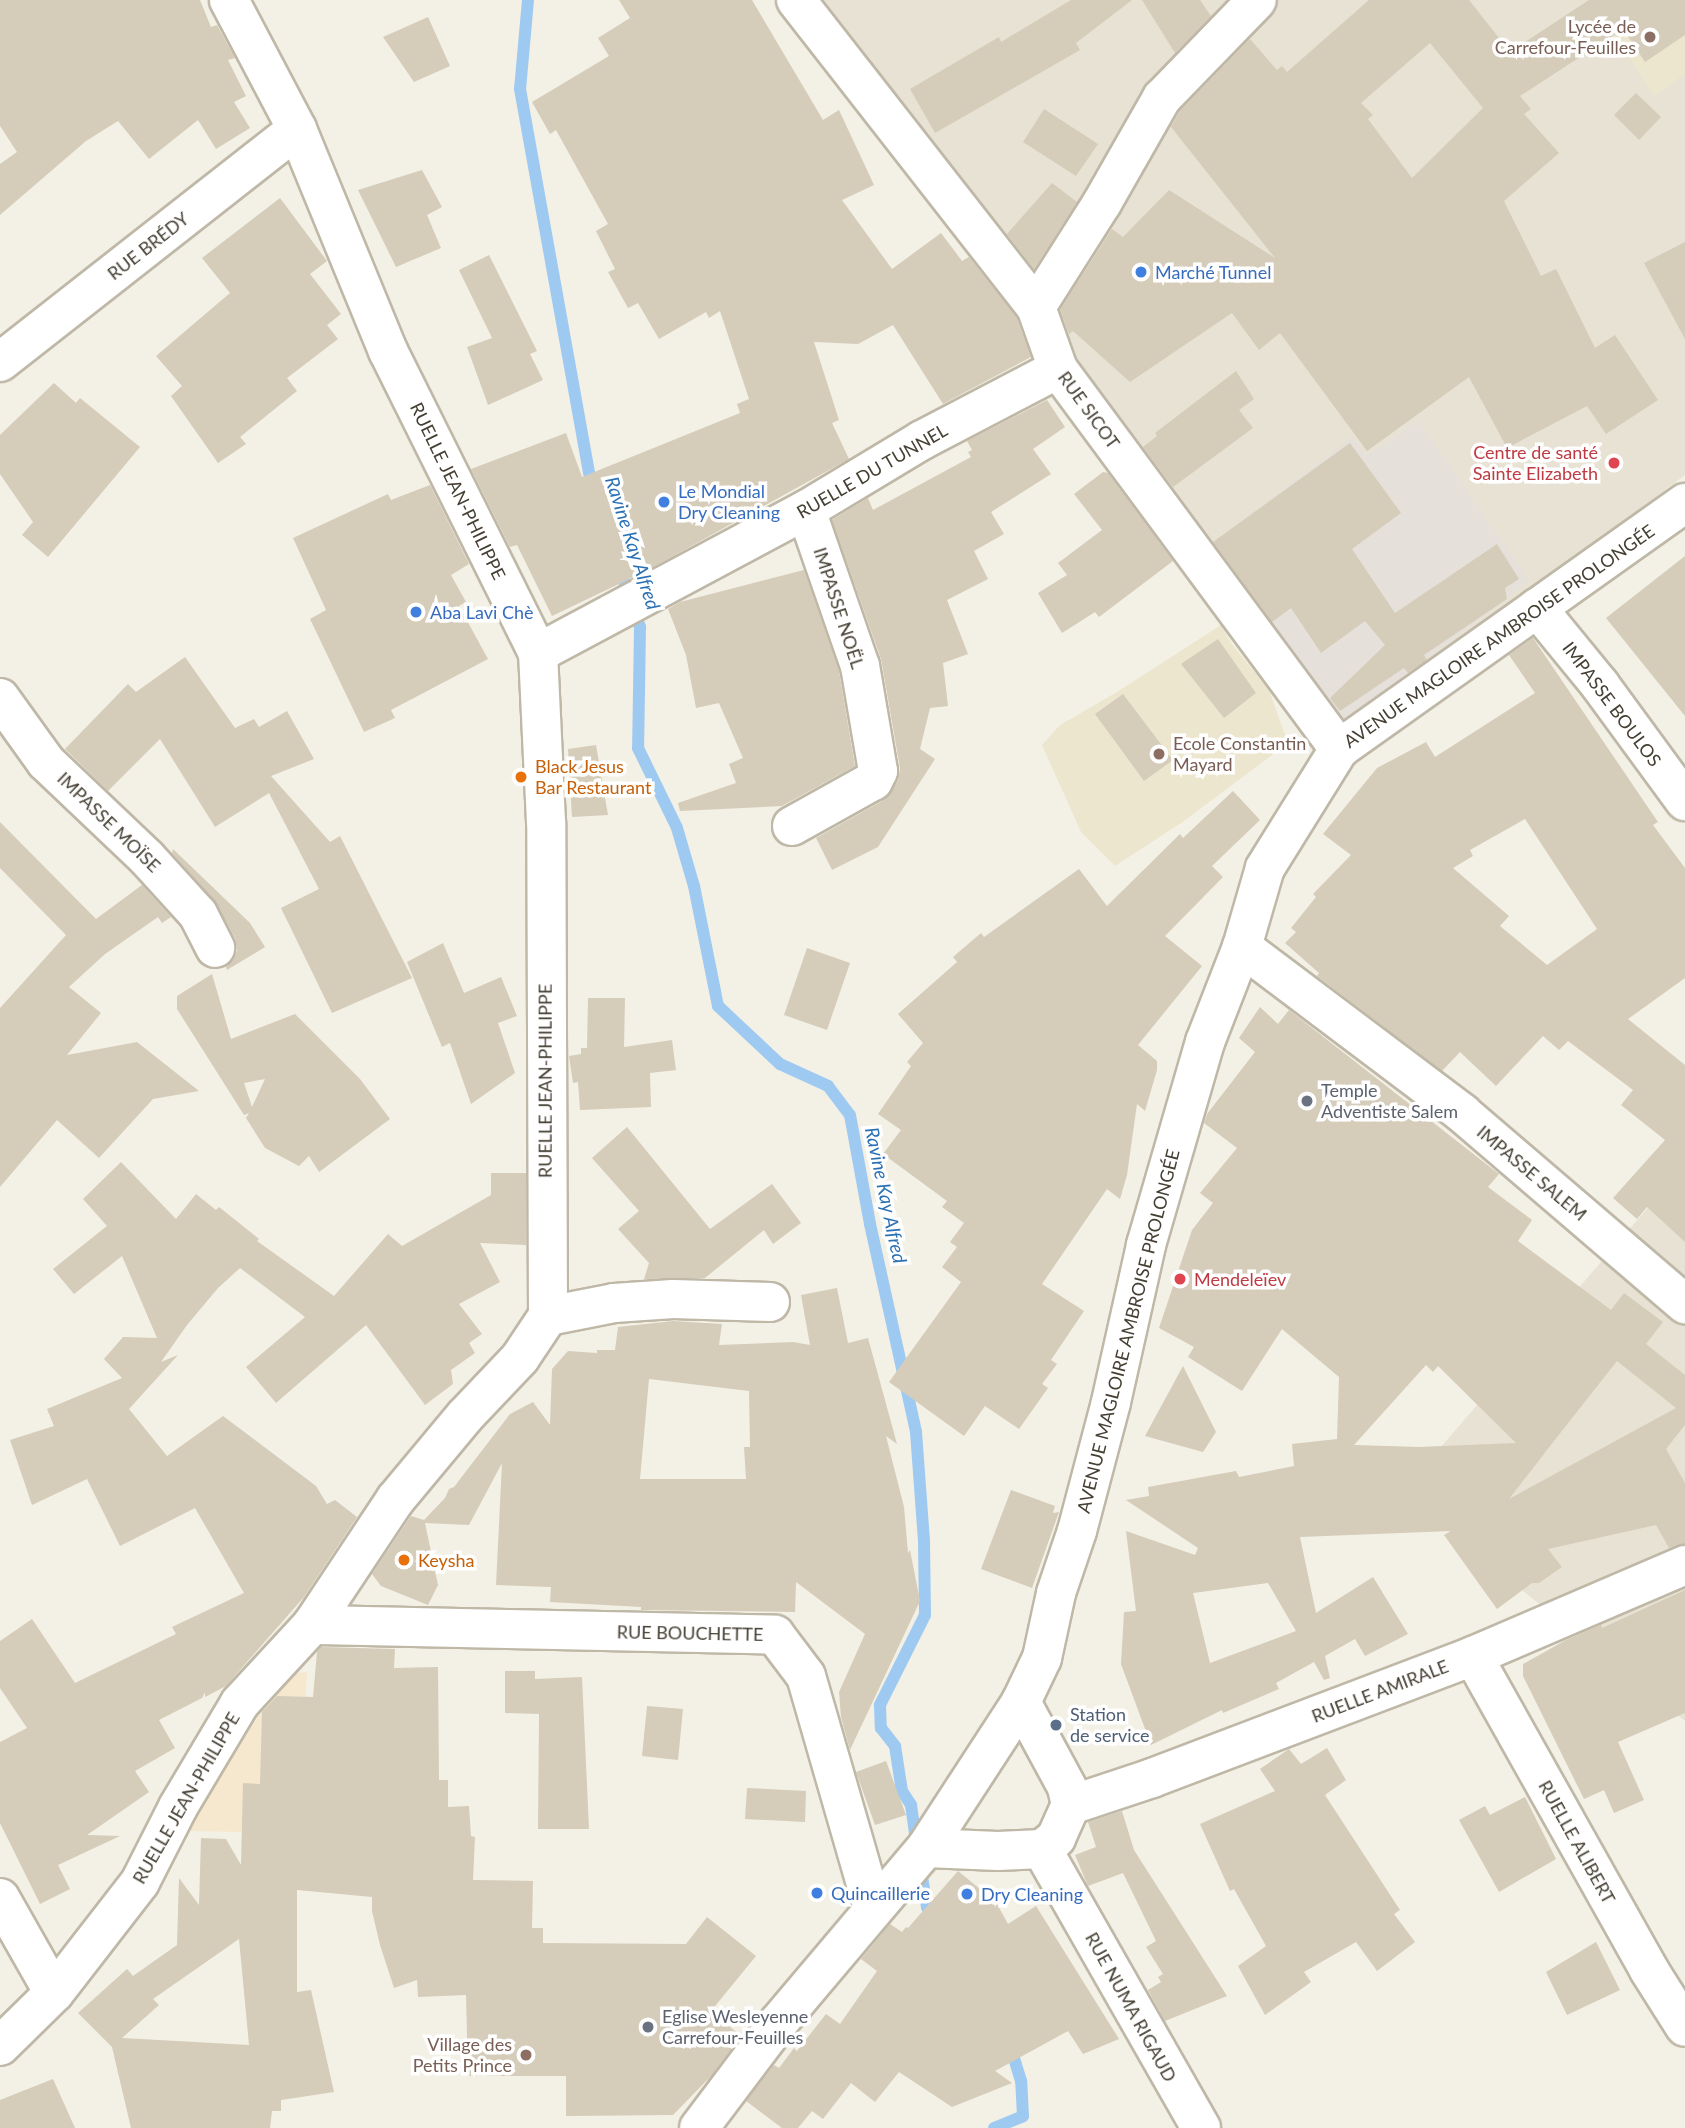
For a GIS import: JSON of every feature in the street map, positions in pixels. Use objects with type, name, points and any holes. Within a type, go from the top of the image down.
[{"type":"street","name":"RUELLE JEAN-PHILIPPE","points":[[0,2046],[54,1993],[140,1882],[178,1807],[240,1703],[312,1625],[395,1500],[465,1416],[520,1359],[548,1316],[546,822],[538,653],[388,351],[297,129],[229,0]]},
{"type":"street","name":"RUE SICOT","points":[[796,0],[1036,307],[1058,369],[1339,749]]},
{"type":"street","points":[[1036,307],[1102,204],[1162,98],[1257,0]]},
{"type":"street","name":"RUE BRÉDY","points":[[0,362],[297,129]]},
{"type":"street","name":"RUELLE DU TUNNEL","points":[[538,653],[806,510],[922,440],[1058,369]]},
{"type":"street","name":"AVENUE MAGLOIRE AMBROISE PROLONGÉE","points":[[699,2128],[778,2023],[926,1847],[1021,1702],[1042,1658],[1056,1593],[1077,1531],[1111,1402],[1146,1245],[1205,1042],[1241,947],[1265,868],[1339,749],[1685,503]]},
{"type":"street","name":"IMPASSE NOËL","points":[[792,826],[873,781],[878,771],[860,666],[806,510]]},
{"type":"street","name":"IMPASSE BOULOS","points":[[1537,608],[1600,685],[1685,801]]},
{"type":"street","name":"IMPASSE MOÏSE","points":[[0,698],[46,762],[148,858],[198,914],[215,948]]},
{"type":"street","name":"IMPASSE SALEM","points":[[1241,947],[1462,1113],[1685,1304]]},
{"type":"street","points":[[548,1316],[614,1303],[673,1299],[770,1302]]},
{"type":"street","name":"RUELLE AMIRALE","points":[[1071,1805],[1152,1778],[1473,1656],[1685,1565]]},
{"type":"street","name":"RUE BOUCHETTE","points":[[312,1625],[775,1635],[806,1676],[873,1908]]},
{"type":"street","name":"RUELLE ALIBERT","points":[[1473,1656],[1649,1970],[1685,2027]]},
{"type":"street","points":[[926,1847],[998,1851],[1042,1849],[1056,1838],[1071,1805],[1067,1787],[1021,1702]]},
{"type":"street","name":"RUE NUMA RIGAUD","points":[[1042,1849],[1201,2128]]},
{"type":"street","points":[[0,1898],[54,1993]]},
{"type":"shaded area","points":[[787,0],[1685,0],[1685,475],[1340,733]]},
{"type":"shaded area","name":"Lycée de Carrefour-Feuilles","points":[[1592,0],[1685,0],[1685,74],[1654,96]]},
{"type":"shaded area","points":[[1419,421],[1529,581],[1341,725],[1208,546],[1353,437],[1366,456]]},
{"type":"shaded area","name":"Ecole Constantin Mayard","points":[[1221,625],[1231,643],[1269,690],[1288,743],[1184,821],[1115,866],[1081,832],[1042,745],[1060,725]]},
{"type":"shaded area","points":[[1685,1165],[1685,1721],[1401,1493]]},
{"type":"shaded area","points":[[307,1672],[298,1833],[185,1831],[285,1674]]},
{"type":"building","points":[[0,0],[200,0],[211,27],[217,25],[235,58],[228,60],[246,96],[234,102],[250,128],[216,149],[198,120],[149,159],[118,121],[86,141],[0,215],[0,164],[17,152],[0,126]]},
{"type":"building","points":[[619,0],[752,0],[823,120],[839,110],[874,185],[842,200],[892,269],[941,233],[962,261],[969,257],[1017,318],[1031,357],[943,404],[893,325],[858,344],[814,342],[839,420],[832,423],[849,459],[646,571],[552,616],[517,545],[510,547],[471,469],[566,433],[582,477],[740,413],[737,404],[749,399],[720,311],[709,318],[706,312],[659,339],[638,303],[628,308],[608,272],[615,269],[596,231],[608,224],[556,130],[550,134],[532,102],[609,56],[598,38],[630,18]]},
{"type":"building","points":[[1071,0],[1132,0],[1076,43],[1080,50],[935,133],[910,89],[999,37],[1001,42]]},
{"type":"building","points":[[1142,0],[1200,0],[1211,16],[1175,53]]},
{"type":"building","points":[[1369,0],[1469,0],[1510,52],[1589,0],[1685,0],[1685,35],[1645,62],[1623,29],[1520,96],[1531,109],[1524,114],[1559,153],[1504,201],[1541,276],[1556,269],[1595,348],[1615,335],[1658,400],[1606,434],[1587,406],[1507,448],[1469,377],[1367,451],[1280,333],[1259,350],[1232,313],[1130,382],[1073,331],[1069,334],[1060,310],[1112,229],[1123,237],[1169,190],[1275,258],[1171,127],[1180,111],[1250,39],[1277,70],[1282,66],[1287,72]],"holes":[[[1430,43],[1483,108],[1412,178],[1368,119],[1373,115],[1361,103]]]},
{"type":"building","points":[[428,17],[450,66],[414,82],[383,37]]},
{"type":"building","points":[[1636,93],[1661,117],[1639,140],[1614,115]]},
{"type":"building","points":[[1044,109],[1098,144],[1076,176],[1023,142]]},
{"type":"building","points":[[422,170],[442,207],[427,215],[441,248],[396,267],[358,190]]},
{"type":"building","points":[[1052,183],[1077,202],[1034,269],[1007,234]]},
{"type":"building","points":[[280,198],[327,261],[310,274],[341,314],[327,325],[338,339],[287,378],[297,391],[240,437],[246,444],[218,463],[171,396],[182,386],[156,356],[230,293],[202,258]]},
{"type":"building","points":[[1685,242],[1685,339],[1644,263]]},
{"type":"building","points":[[489,255],[537,351],[530,354],[543,380],[488,405],[467,347],[492,338],[459,270]]},
{"type":"building","points":[[1236,371],[1254,399],[1239,410],[1253,428],[1173,487],[1143,447],[1157,436],[1155,433]]},
{"type":"building","points":[[54,383],[76,403],[80,398],[140,447],[48,557],[22,535],[33,522],[0,474],[0,435]]},
{"type":"building","points":[[1047,400],[1065,427],[1033,449],[1051,474],[991,512],[1004,534],[974,551],[988,579],[947,600],[968,654],[943,663],[948,706],[930,708],[920,749],[935,759],[878,847],[832,870],[816,838],[884,800],[898,781],[900,768],[881,659],[832,520],[868,498],[873,510],[971,457],[968,452],[972,450],[967,441]]},
{"type":"building","points":[[1350,443],[1401,513],[1352,549],[1395,613],[1497,544],[1519,579],[1505,588],[1507,599],[1424,655],[1427,660],[1408,673],[1404,668],[1340,711],[1330,698],[1385,645],[1365,621],[1321,653],[1291,608],[1272,622],[1213,542]]},
{"type":"building","points":[[1103,472],[1108,473],[1173,561],[1099,617],[1095,612],[1062,633],[1038,593],[1067,575],[1058,563],[1102,530],[1074,494]]},
{"type":"building","points":[[430,485],[469,564],[451,575],[466,602],[459,606],[488,659],[391,710],[395,718],[364,732],[310,619],[326,610],[293,538],[388,494],[391,500]]},
{"type":"building","points":[[1685,556],[1685,716],[1606,618]]},
{"type":"building","points":[[804,570],[839,671],[855,766],[782,806],[680,811],[678,803],[736,783],[729,764],[743,758],[719,703],[696,708],[686,655],[668,609],[680,602]]},
{"type":"building","points":[[1533,638],[1658,822],[1653,825],[1685,868],[1685,978],[1628,1019],[1685,1065],[1685,1242],[1647,1207],[1637,1219],[1613,1198],[1665,1140],[1621,1105],[1633,1090],[1568,1041],[1559,1050],[1543,1036],[1496,1086],[1460,1052],[1442,1071],[1317,976],[1319,973],[1285,943],[1296,932],[1291,928],[1316,897],[1313,894],[1351,855],[1323,834],[1377,768],[1426,742],[1435,757],[1535,693],[1509,655]],"holes":[[[1525,819],[1597,929],[1547,965],[1500,926],[1509,916],[1453,868],[1473,856],[1470,850]]]},
{"type":"building","points":[[1218,639],[1256,693],[1224,718],[1181,664]]},
{"type":"building","points":[[185,657],[235,728],[254,719],[259,727],[287,711],[314,759],[271,776],[330,842],[340,836],[412,978],[332,1013],[281,908],[319,889],[269,793],[215,827],[160,739],[108,791],[65,749],[128,684],[136,692]]},
{"type":"building","points":[[1123,694],[1173,760],[1144,781],[1095,714]]},
{"type":"building","points":[[596,745],[608,815],[572,817],[568,749]]},
{"type":"building","points":[[1233,791],[1260,820],[1212,866],[1223,877],[1165,936],[1202,966],[1138,1045],[1157,1061],[1157,1070],[1145,1111],[1137,1104],[1127,1175],[1120,1199],[1107,1189],[1042,1284],[1084,1311],[1051,1360],[1057,1364],[1042,1384],[1048,1388],[1019,1429],[985,1406],[964,1436],[889,1382],[961,1282],[942,1267],[957,1247],[950,1242],[964,1223],[942,1207],[947,1201],[883,1154],[901,1130],[878,1114],[911,1066],[907,1062],[923,1043],[898,1014],[957,962],[953,957],[981,933],[984,937],[1079,869],[1107,906],[1180,834],[1183,838]]},
{"type":"building","points":[[0,822],[96,919],[142,885],[171,917],[162,923],[158,917],[105,954],[69,987],[101,1013],[67,1055],[137,1042],[199,1091],[153,1099],[99,1158],[57,1120],[0,1187],[0,1008],[66,935],[0,868]]},
{"type":"building","points":[[173,849],[250,923],[265,947],[227,970],[226,967],[234,959],[237,950],[235,938],[214,900],[172,853]]},
{"type":"building","points":[[443,943],[464,993],[501,977],[517,1016],[498,1023],[515,1073],[471,1104],[450,1043],[442,1047],[407,962]]},
{"type":"building","points":[[807,948],[850,963],[827,1030],[784,1015]]},
{"type":"building","points":[[212,974],[231,1039],[295,1014],[360,1079],[390,1119],[319,1172],[309,1156],[299,1166],[265,1148],[246,1118],[249,1113],[244,1115],[177,1009],[177,996]],"holes":[[[265,1079],[252,1107],[244,1083]]]},
{"type":"building","points":[[588,998],[625,998],[624,1047],[672,1040],[676,1070],[650,1073],[651,1107],[580,1110],[578,1082],[573,1083],[569,1056],[581,1054],[581,1048],[587,1048]]},
{"type":"building","points":[[1260,1007],[1278,1024],[1289,1010],[1499,1174],[1488,1187],[1532,1220],[1518,1241],[1611,1310],[1624,1293],[1663,1322],[1646,1344],[1685,1375],[1685,1425],[1666,1449],[1685,1483],[1685,1544],[1669,1548],[1656,1525],[1548,1549],[1562,1567],[1539,1583],[1532,1583],[1497,1609],[1444,1535],[1451,1531],[1300,1537],[1316,1613],[1373,1577],[1408,1634],[1365,1656],[1355,1639],[1325,1656],[1330,1678],[1324,1680],[1314,1662],[1276,1683],[1279,1689],[1223,1713],[1222,1710],[1151,1745],[1121,1664],[1124,1612],[1136,1611],[1126,1531],[1195,1555],[1198,1548],[1126,1500],[1149,1496],[1148,1487],[1236,1471],[1239,1477],[1294,1466],[1292,1444],[1337,1439],[1339,1377],[1282,1329],[1242,1391],[1188,1357],[1194,1347],[1159,1328],[1192,1230],[1213,1203],[1200,1193],[1237,1148],[1204,1123],[1207,1114],[1255,1052],[1239,1038]],"holes":[[[1617,1361],[1676,1408],[1509,1499]],[[1426,1365],[1433,1372],[1438,1366],[1516,1443],[1419,1447],[1354,1445]],[[1268,1583],[1296,1631],[1210,1663],[1193,1593]]]},
{"type":"building","points":[[627,1127],[710,1229],[772,1184],[801,1223],[773,1244],[764,1230],[705,1278],[644,1279],[649,1263],[618,1229],[639,1211],[592,1158]]},
{"type":"building","points":[[121,1162],[176,1219],[196,1194],[216,1210],[219,1207],[259,1239],[257,1241],[334,1296],[388,1234],[402,1246],[491,1195],[491,1173],[526,1173],[526,1245],[480,1243],[500,1282],[459,1304],[482,1334],[469,1343],[475,1353],[451,1370],[453,1384],[425,1405],[366,1325],[276,1403],[246,1367],[305,1317],[240,1268],[218,1288],[187,1325],[161,1362],[178,1355],[129,1409],[167,1456],[223,1416],[316,1486],[327,1504],[335,1500],[357,1517],[304,1597],[226,1686],[205,1697],[205,1692],[202,1698],[159,1720],[175,1748],[135,1771],[149,1792],[87,1835],[120,1836],[58,1865],[70,1889],[40,1904],[0,1823],[0,1742],[27,1728],[0,1688],[0,1641],[32,1619],[75,1683],[176,1634],[172,1627],[244,1593],[195,1508],[120,1546],[87,1479],[32,1505],[10,1440],[54,1426],[47,1409],[122,1378],[104,1359],[123,1337],[157,1338],[122,1256],[74,1294],[53,1269],[107,1226],[83,1199]]},
{"type":"building","points":[[837,1288],[848,1343],[868,1338],[897,1444],[886,1436],[904,1507],[908,1553],[910,1550],[920,1601],[850,1750],[841,1717],[839,1692],[865,1634],[796,1582],[795,1612],[641,1610],[641,1607],[550,1602],[551,1587],[496,1585],[502,1463],[469,1525],[425,1523],[438,1585],[428,1605],[381,1586],[372,1574],[411,1516],[424,1520],[445,1498],[449,1489],[454,1487],[510,1414],[533,1402],[550,1425],[552,1369],[568,1351],[597,1353],[597,1350],[615,1350],[618,1327],[673,1321],[722,1324],[719,1345],[793,1342],[810,1345],[801,1295]],"holes":[[[649,1379],[749,1391],[750,1447],[744,1447],[746,1479],[640,1479]]]},
{"type":"building","points":[[1183,1366],[1216,1432],[1203,1452],[1145,1436]]},
{"type":"building","points":[[1011,1490],[1055,1506],[1053,1513],[1059,1512],[1032,1588],[981,1569]]},
{"type":"building","points":[[1685,1590],[1685,1713],[1618,1742],[1644,1800],[1614,1813],[1604,1790],[1584,1799],[1523,1676],[1523,1664],[1566,1640],[1601,1625],[1602,1628]]},
{"type":"building","points":[[321,1647],[395,1649],[394,1668],[438,1667],[439,1780],[448,1780],[448,1807],[469,1806],[471,1836],[475,1837],[473,1880],[533,1881],[532,1928],[543,1928],[543,1943],[686,1944],[707,1917],[756,1956],[711,2011],[741,2036],[712,2075],[673,2115],[566,2116],[566,2076],[468,2076],[466,1995],[418,1997],[417,1980],[394,1988],[380,1945],[372,1911],[372,1897],[297,1890],[297,1992],[311,1990],[334,2092],[281,2100],[281,2111],[272,2111],[270,2128],[131,2128],[112,2047],[78,2013],[127,1969],[133,1976],[177,1945],[179,1878],[199,1905],[201,1838],[226,1839],[241,1865],[243,1783],[260,1784],[262,1712],[277,1696],[313,1697],[317,1652]],"holes":[[[239,1939],[249,2045],[122,2038],[159,2005],[153,1999]]]},
{"type":"building","points":[[505,1671],[535,1671],[535,1679],[582,1677],[589,1829],[538,1829],[539,1714],[505,1713]]},
{"type":"building","points":[[647,1706],[683,1709],[678,1760],[642,1756]]},
{"type":"building","points":[[1327,1748],[1346,1780],[1325,1795],[1400,1910],[1394,1914],[1415,1942],[1377,1971],[1356,1942],[1304,1972],[1311,1982],[1265,2015],[1238,1966],[1266,1946],[1234,1889],[1230,1891],[1200,1824],[1275,1791],[1260,1769],[1289,1749],[1301,1764]]},
{"type":"building","points":[[886,1761],[906,1815],[875,1825],[856,1772]]},
{"type":"building","points":[[747,1788],[806,1791],[805,1822],[745,1819]]},
{"type":"building","points":[[1525,1797],[1556,1859],[1499,1892],[1459,1820],[1485,1806],[1490,1815]]},
{"type":"building","points":[[1122,1811],[1134,1850],[1227,1996],[1165,2021],[1148,1990],[1161,1982],[1158,1977],[1163,1974],[1146,1947],[1156,1941],[1123,1873],[1088,1886],[1075,1855],[1096,1847],[1088,1822]]},
{"type":"building","points":[[958,1871],[996,1902],[1008,1924],[1036,1906],[1119,2039],[1083,2054],[1068,2031],[995,2071],[1012,2083],[952,2107],[899,2072],[875,2102],[851,2083],[823,2119],[812,2111],[798,2128],[782,2128],[746,2101],[774,2065],[779,2068],[794,2048],[797,2051],[826,2014],[840,2024],[877,1971],[861,1959],[890,1924],[902,1932],[908,1928]]},
{"type":"building","points":[[1596,1942],[1620,1990],[1567,2015],[1546,1972]]},
{"type":"building","points":[[53,2079],[75,2128],[0,2128],[0,2100]]},
{"type":"waterway","name":"Ravine Kay Alfred","points":[[528,0],[520,89],[592,490]]},
{"type":"waterway","name":"Ravine Kay Alfred","points":[[619,567],[640,627],[638,748],[677,828],[694,886],[718,1006],[780,1064],[828,1086],[850,1115],[870,1224],[916,1432],[924,1542],[925,1615],[880,1705],[881,1728],[895,1746],[902,1791],[911,1805],[917,1847]]},
{"type":"waterway","name":"Ravine Kay Alfred","points":[[920,1865],[927,1907],[937,1919]]},
{"type":"waterway","name":"Ravine Kay Alfred","points":[[994,2128],[1023,2116],[1021,2081],[1010,2045]]},
{"type":"place","name":"Lycée de Carrefour-Feuilles","points":[[1650,37]]},
{"type":"place","name":"Marché Tunnel","points":[[1141,272]]},
{"type":"place","name":"Centre de santé Sainte Elizabeth","points":[[1614,463]]},
{"type":"place","name":"Le Mondial Dry Cleaning","points":[[664,502]]},
{"type":"place","name":"Aba Lavi Chè","points":[[416,612]]},
{"type":"place","name":"Ecole Constantin Mayard","points":[[1159,754]]},
{"type":"place","name":"Black Jesus Bar Restaurant","points":[[521,777]]},
{"type":"place","name":"Temple Adventiste Salem","points":[[1307,1101]]},
{"type":"place","name":"Mendeleïev","points":[[1180,1279]]},
{"type":"place","name":"Keysha","points":[[404,1560]]},
{"type":"place","name":"Station de service","points":[[1056,1725]]},
{"type":"place","name":"Quincaillerie","points":[[817,1893]]},
{"type":"place","name":"Dry Cleaning","points":[[967,1894]]},
{"type":"place","name":"Eglise Wesleyenne Carrefour-Feuilles","points":[[648,2027]]},
{"type":"place","name":"Village des Petits Prince","points":[[526,2055]]}]
